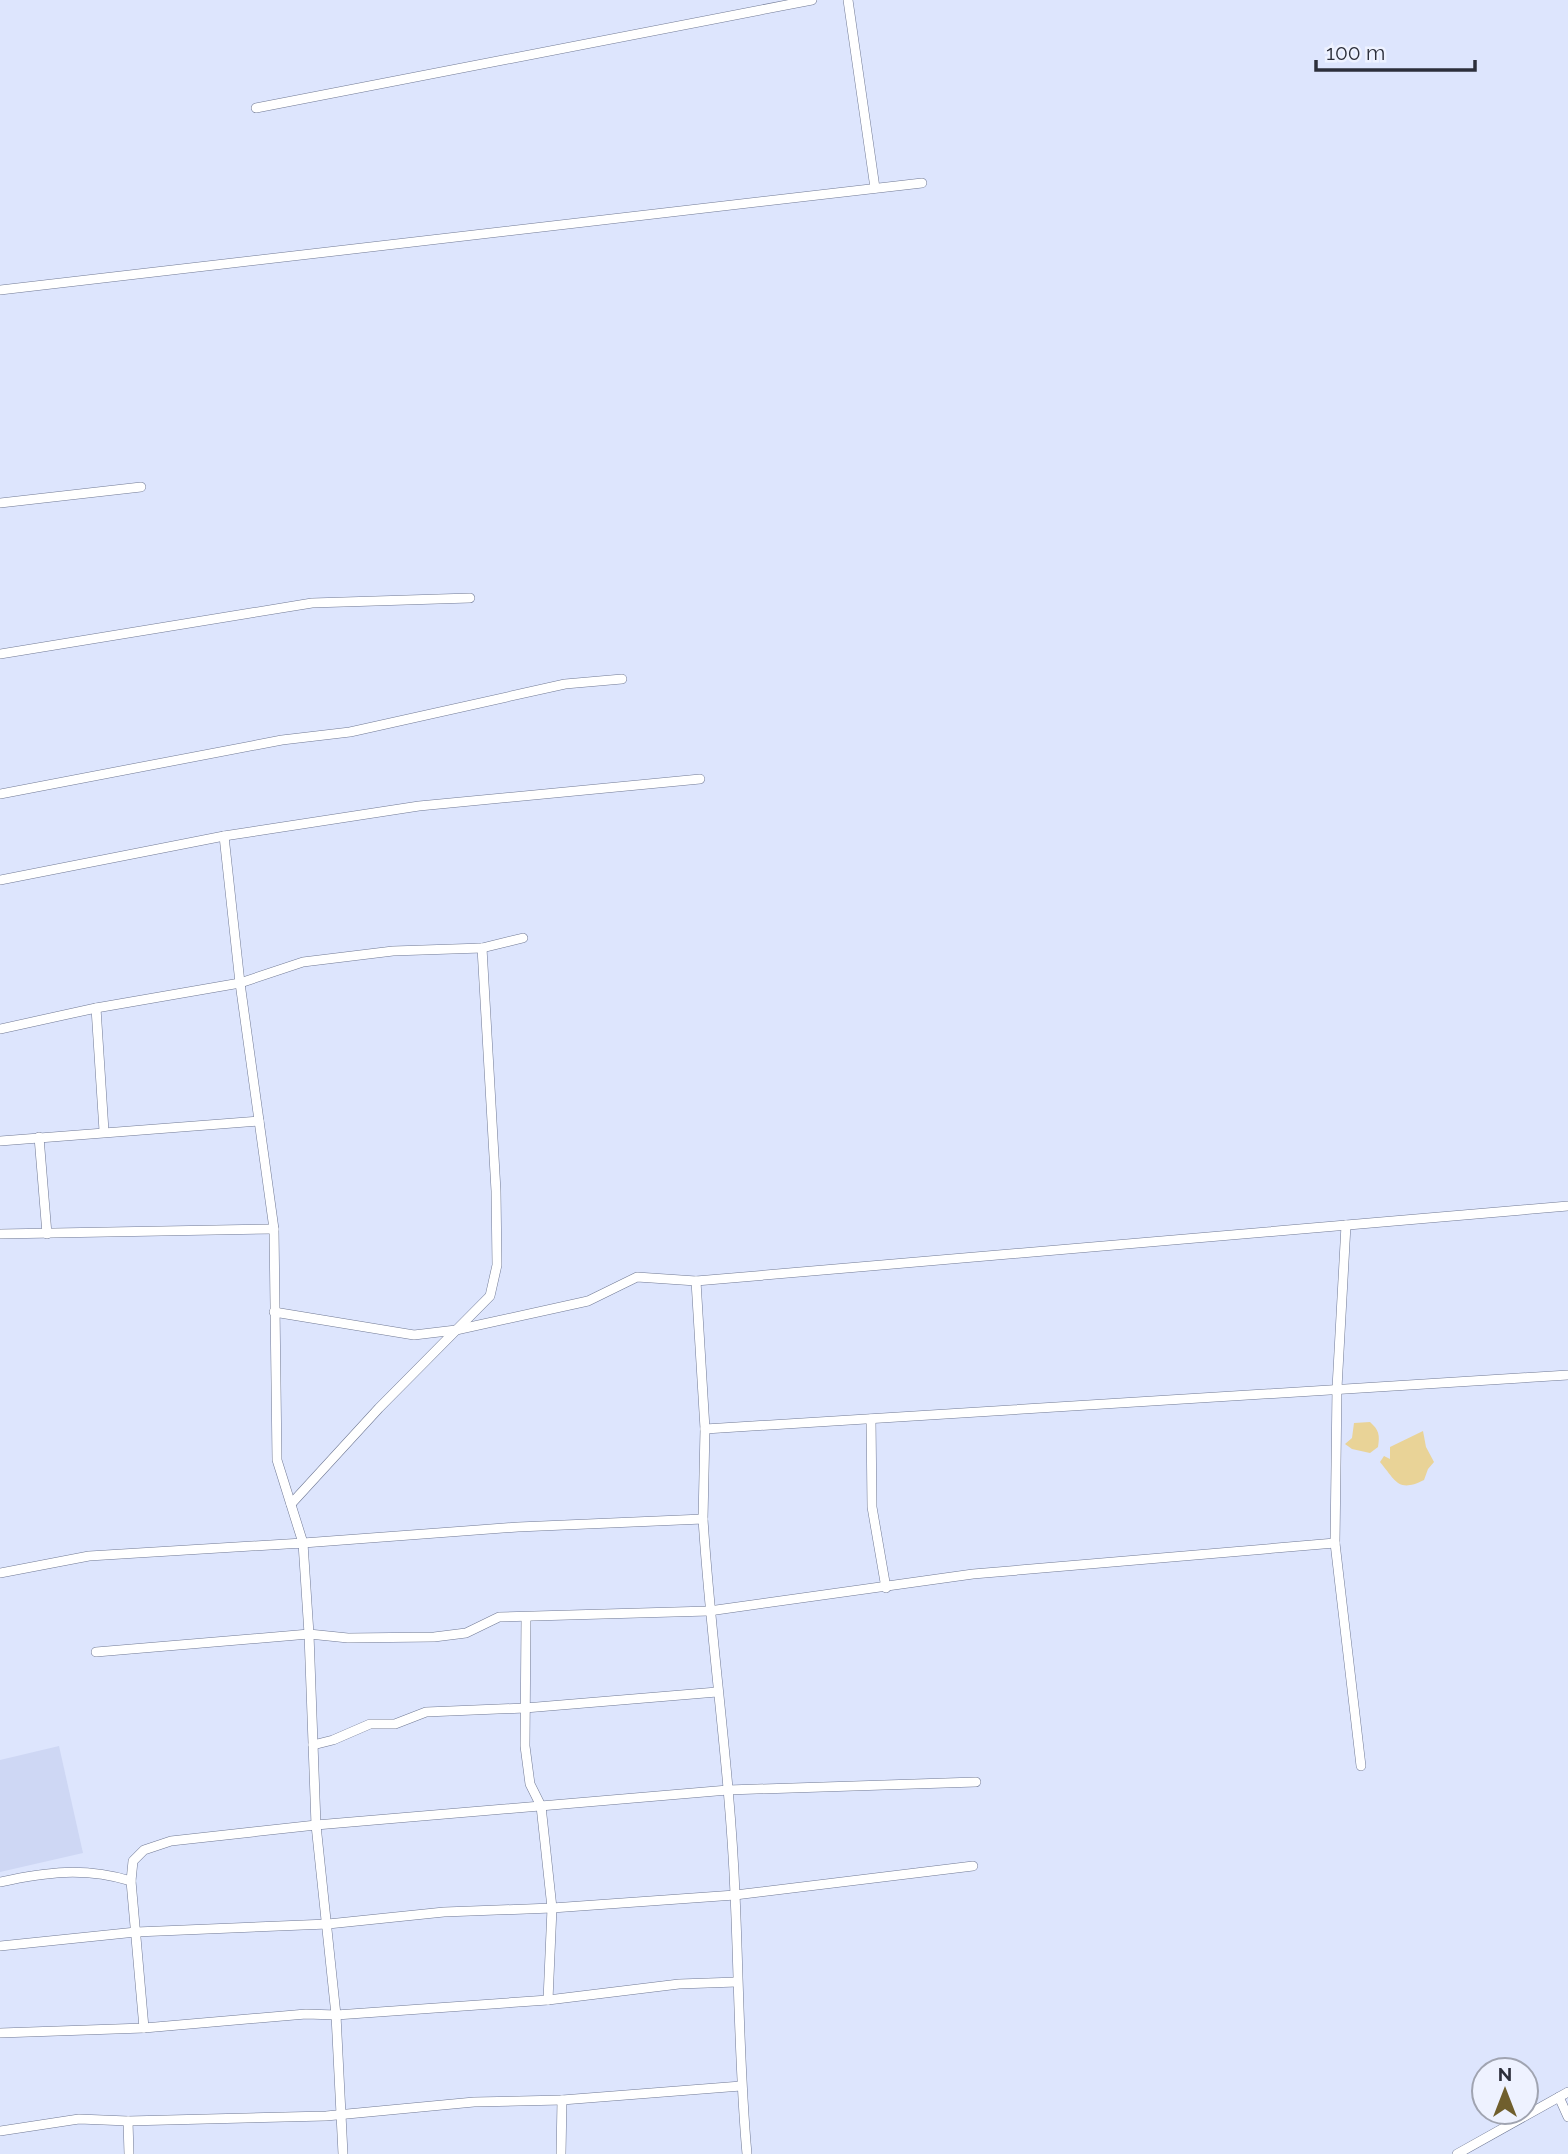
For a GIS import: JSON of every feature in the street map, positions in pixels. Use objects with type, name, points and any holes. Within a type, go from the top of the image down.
[{"type":"street","points":[[256,108],[812,0]]},
{"type":"street","points":[[848,0],[875,188]]},
{"type":"street","points":[[0,290],[922,183]]},
{"type":"street","points":[[0,503],[141,487]]},
{"type":"street","points":[[0,654],[312,603],[470,598]]},
{"type":"street","points":[[0,794],[282,740],[350,732],[565,684],[622,679]]},
{"type":"street","points":[[0,880],[223,836],[419,806],[700,779]]},
{"type":"street","points":[[223,836],[274,1229],[277,1460],[303,1543],[316,1825],[328,1924],[343,2154]]},
{"type":"street","points":[[0,1029],[96,1008],[240,983],[303,962],[393,951],[482,948],[523,937]]},
{"type":"street","points":[[291,1504],[379,1408],[490,1296],[497,1265],[496,1191],[482,948]]},
{"type":"street","points":[[96,1008],[104,1131]]},
{"type":"street","points":[[0,1141],[259,1121]]},
{"type":"street","points":[[39,1137],[47,1234]]},
{"type":"street","points":[[274,1312],[414,1335],[456,1330],[588,1301],[637,1277],[696,1281],[1568,1206]]},
{"type":"street","points":[[1346,1225],[1337,1388],[1335,1543],[1361,1766]]},
{"type":"street","points":[[0,1234],[274,1229]]},
{"type":"street","points":[[696,1281],[705,1429],[703,1518],[709,1611],[728,1790],[735,1895],[741,2086],[747,2154]]},
{"type":"street","points":[[705,1429],[1568,1375]]},
{"type":"street","points":[[871,1419],[872,1507],[886,1588]]},
{"type":"street","points":[[0,1573],[89,1556],[518,1527],[703,1518]]},
{"type":"street","points":[[96,1652],[309,1634],[348,1638],[434,1637],[466,1633],[499,1616],[709,1611],[973,1574],[1335,1543]]},
{"type":"street","points":[[526,1617],[524,1746],[530,1784],[541,1806],[552,1908],[548,2000]]},
{"type":"street","points":[[313,1745],[370,1724],[395,1724],[426,1712],[525,1708],[717,1692]]},
{"type":"street","points":[[144,2028],[131,1881],[133,1861],[144,1850],[171,1841],[316,1825],[728,1790],[976,1782]]},
{"type":"street","points":[[0,1946],[136,1932],[328,1924],[444,1912],[552,1908],[735,1895],[973,1866]]},
{"type":"street","points":[[0,1882],[46,1873],[76,1871],[106,1873],[131,1881]]},
{"type":"street","points":[[0,2033],[144,2028],[306,2014],[335,2015],[548,2000],[679,1984],[737,1982]]},
{"type":"street","points":[[0,2132],[79,2119],[339,2115],[474,2102],[562,2100],[741,2086]]},
{"type":"street","points":[[1457,2154],[1568,2092]]},
{"type":"street","points":[[1559,2097],[1568,2117]]},
{"type":"street","points":[[562,2100],[562,2154]]},
{"type":"street","points":[[128,2120],[129,2154]]},
{"type":"shaded area","points":[[1370,1422],[1378,1433],[1378,1447],[1370,1453],[1352,1449],[1345,1444],[1352,1438],[1354,1423]]},
{"type":"shaded area","points":[[1423,1431],[1426,1447],[1434,1462],[1424,1480],[1408,1485],[1398,1483],[1380,1462],[1384,1456],[1390,1459],[1390,1447]]},
{"type":"shaded area","points":[[59,1746],[83,1853],[0,1872],[0,1760]]}]
